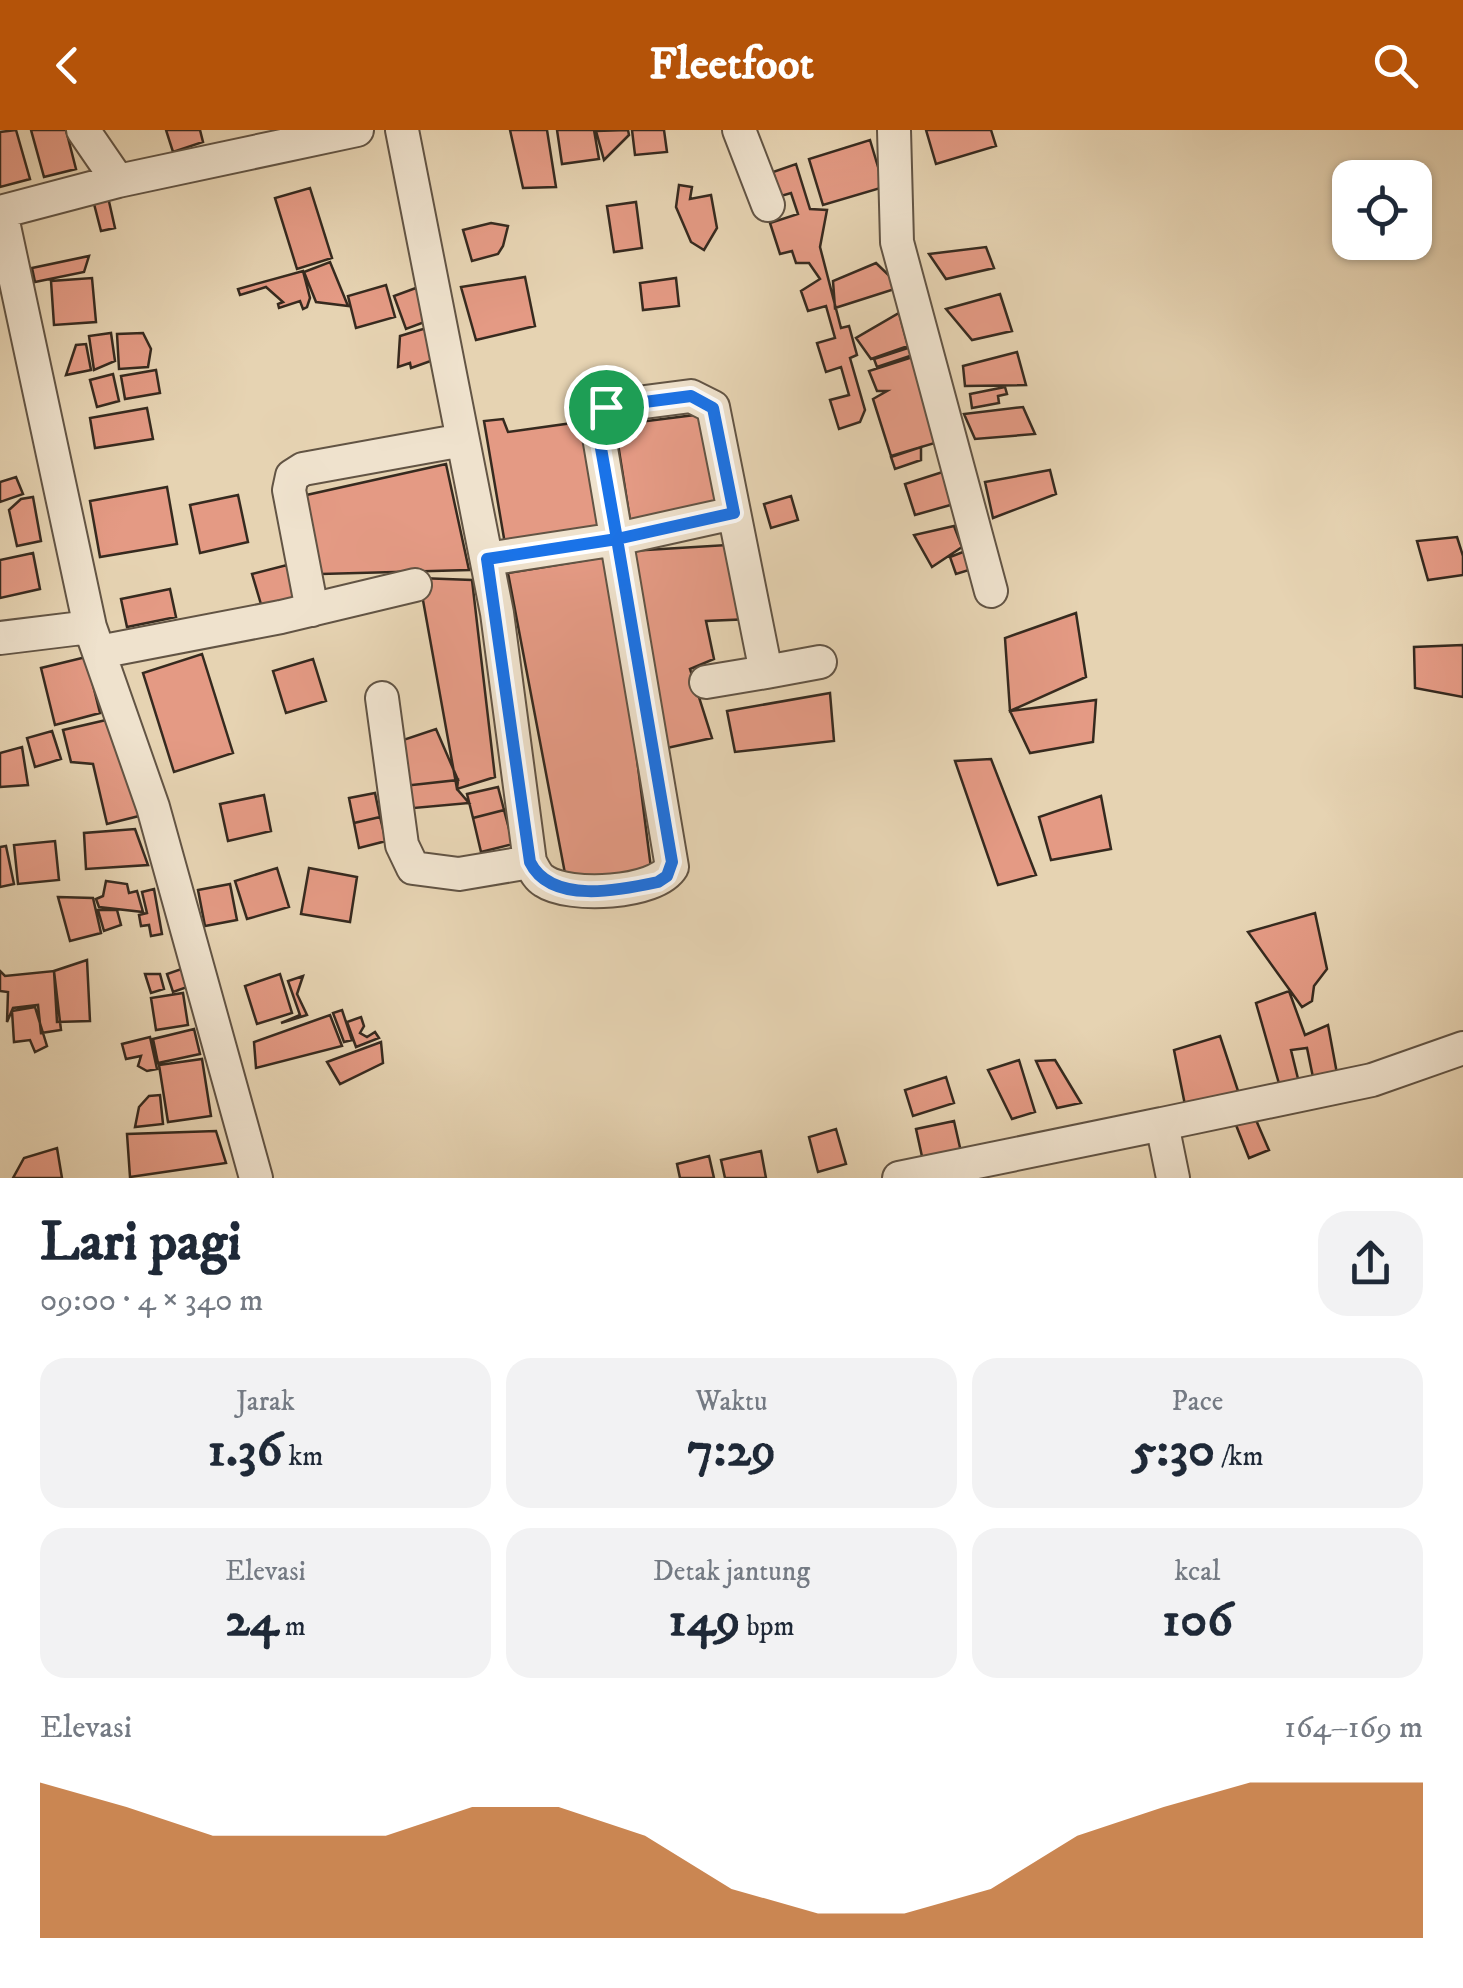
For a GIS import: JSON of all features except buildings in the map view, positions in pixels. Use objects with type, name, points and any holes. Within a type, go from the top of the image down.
[{"type":"street","points":[[83,130],[118,181]]},
{"type":"street","points":[[256,1178],[153,808],[94,639],[1,212],[118,181],[357,130]]},
{"type":"street","points":[[402,130],[487,559],[530,862],[541,880],[596,891],[658,882],[672,868],[596,420],[599,411],[691,396],[713,408],[766,672]]},
{"type":"street","points":[[739,130],[768,205]]},
{"type":"street","points":[[894,130],[897,242],[991,592]]},
{"type":"street","points":[[312,610],[288,490],[292,476],[304,469],[463,440]]},
{"type":"street","points":[[487,559],[617,539],[734,513]]},
{"type":"street","points":[[0,638],[94,639],[312,610],[415,585]]},
{"type":"street","points":[[706,682],[820,662]]},
{"type":"street","points":[[382,698],[402,845],[413,868],[459,874],[530,862]]},
{"type":"street","points":[[899,1178],[1372,1080],[1463,1048]]},
{"type":"street","points":[[1162,1124],[1172,1178]]},
{"type":"route","points":[[606,407],[599,411],[596,420],[617,539],[487,559],[530,862],[541,880],[549,884],[596,891],[658,882],[672,868],[617,539],[734,513],[713,408],[704,400],[691,396],[606,407]]}]
